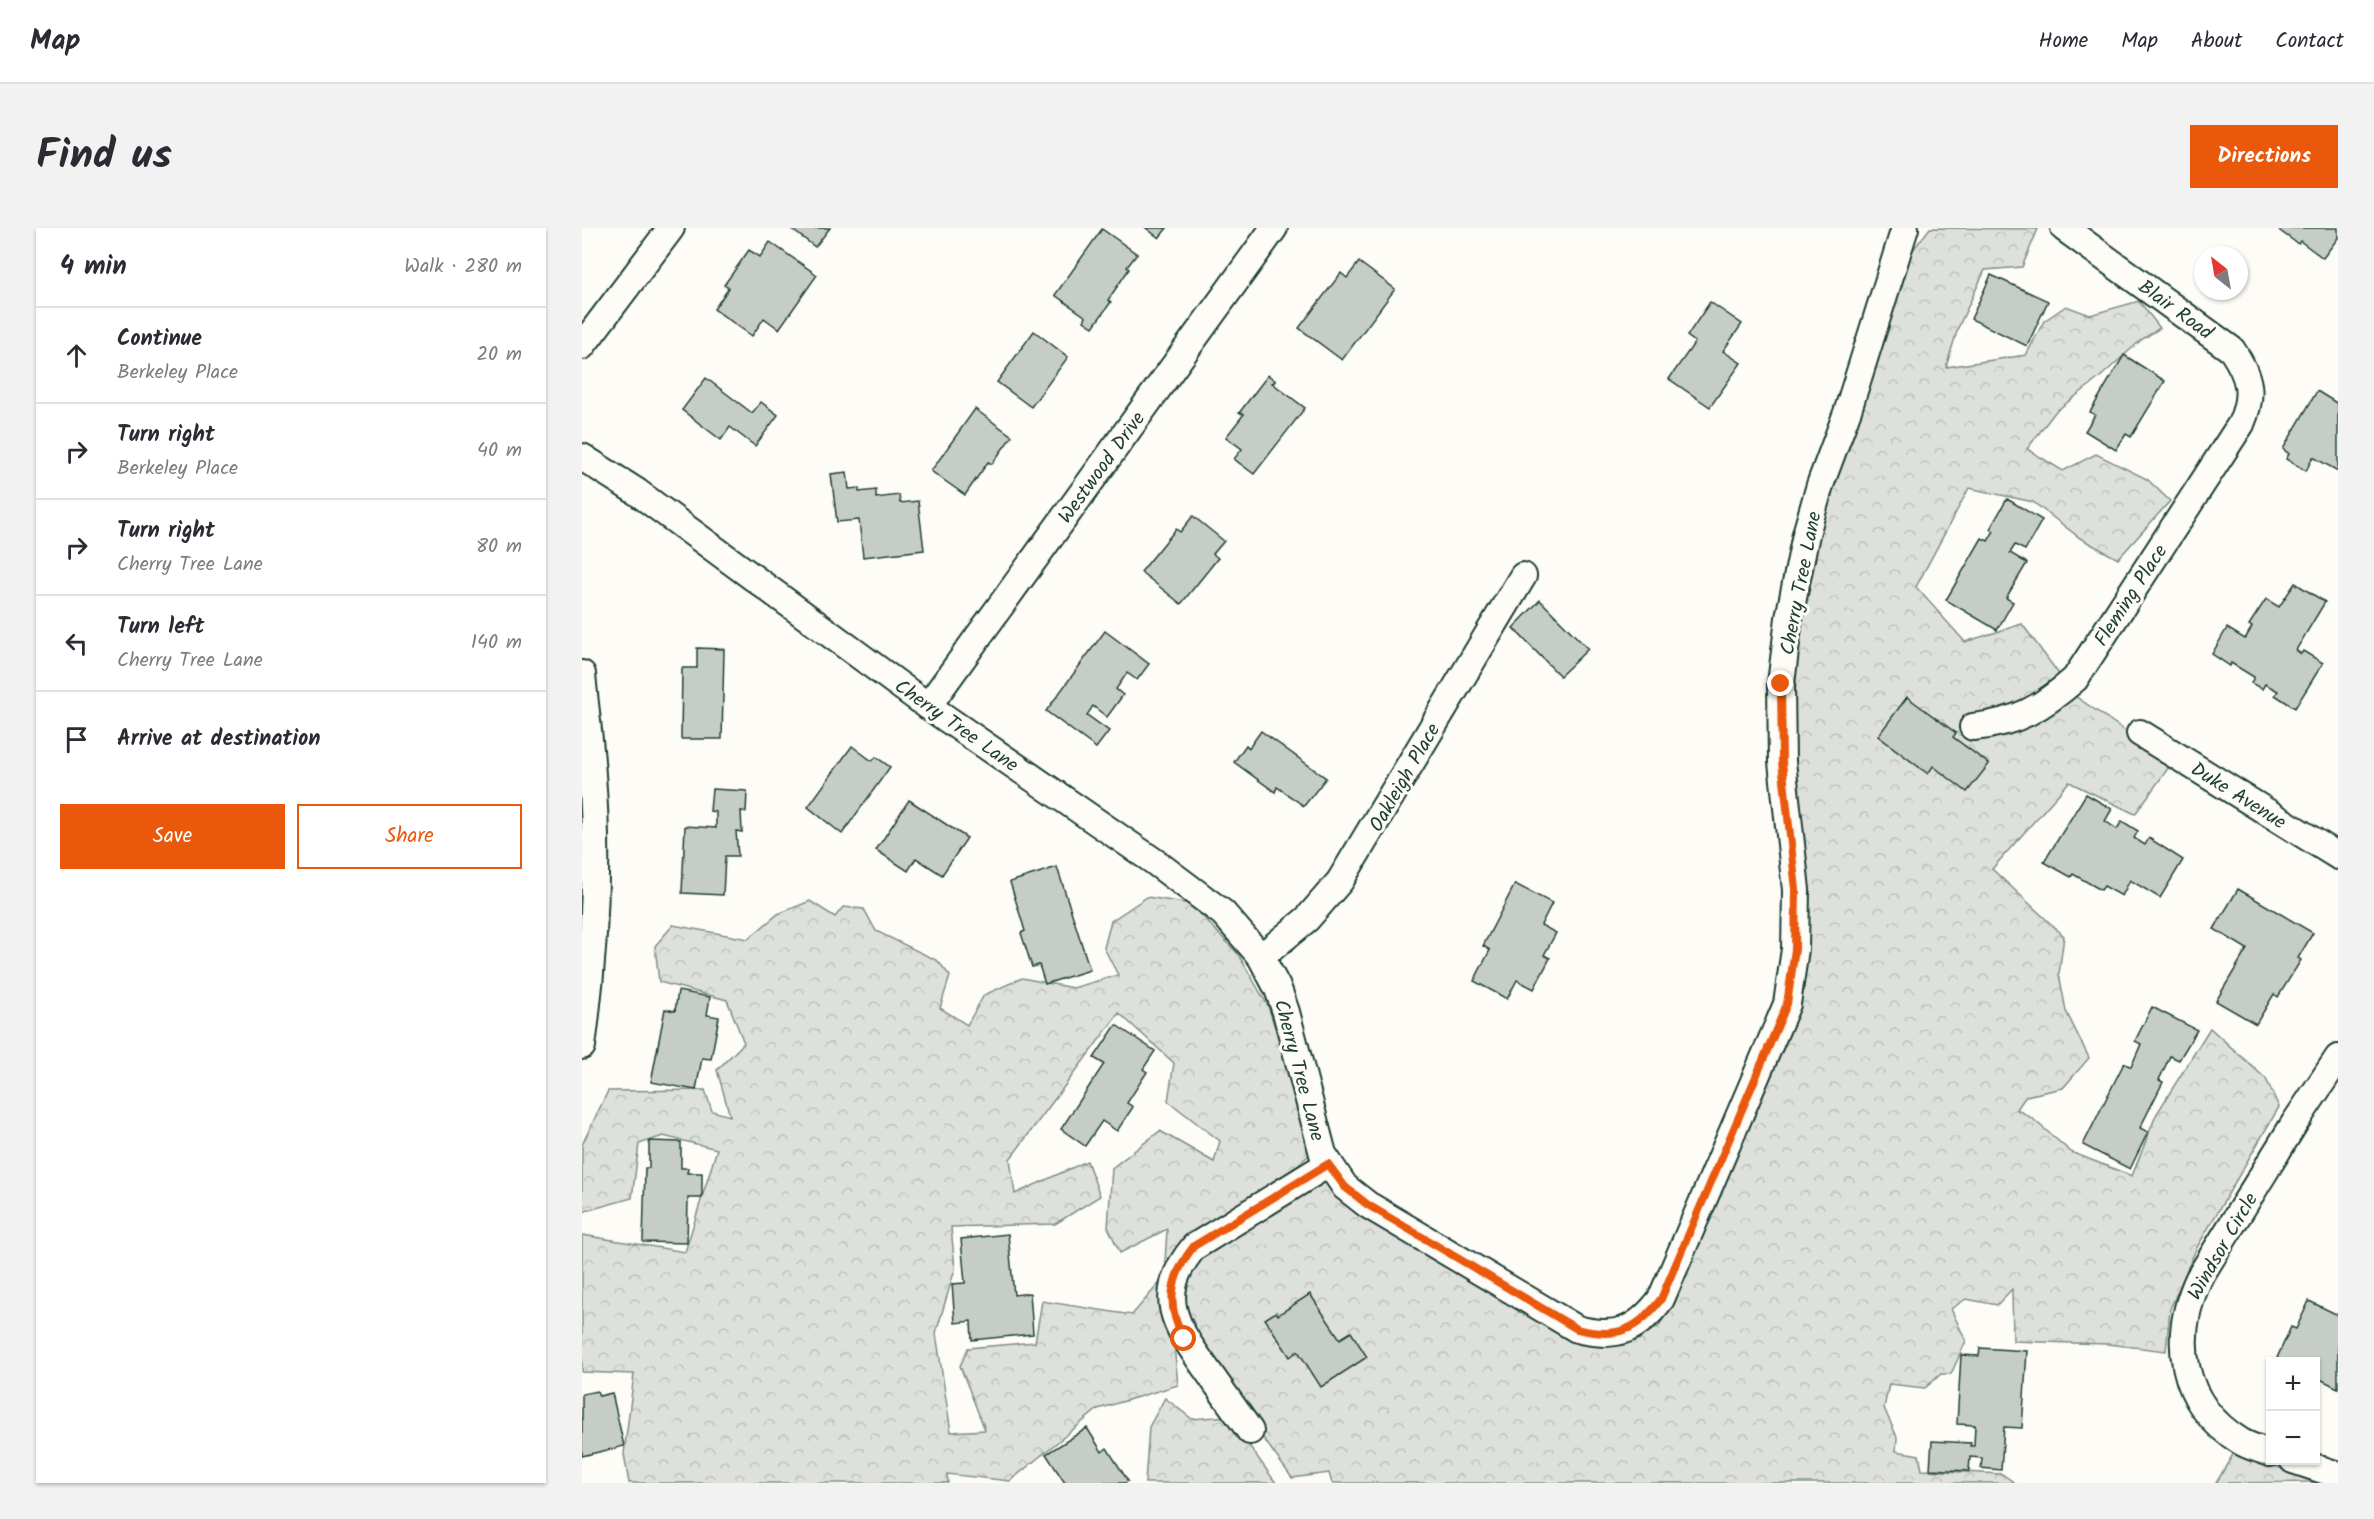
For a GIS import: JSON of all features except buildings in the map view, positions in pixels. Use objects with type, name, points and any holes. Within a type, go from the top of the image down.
[{"type":"street","points":[[582,346],[671,228]]},
{"type":"street","name":"Westwood Drive","points":[[928,706],[1274,228]]},
{"type":"street","name":"Cherry Tree Lane","points":[[582,457],[638,492],[928,706],[1155,862],[1223,913],[1261,957],[1278,989],[1323,1154],[1345,1187],[1368,1205],[1577,1329],[1597,1334],[1615,1333],[1630,1328],[1648,1316],[1661,1299],[1787,1004],[1795,949],[1796,890],[1782,762],[1781,684],[1789,618],[1806,534],[1820,485],[1848,410],[1905,228]]},
{"type":"street","name":"Blair Road","points":[[2064,228],[2232,350],[2244,367],[2250,388],[2248,409],[2245,415]]},
{"type":"street","name":"Fleming Place","points":[[1973,727],[2020,717],[2050,701],[2075,679],[2245,415]]},
{"type":"street","name":"Oakleigh Place","points":[[1261,957],[1307,919],[1340,881],[1523,576]]},
{"type":"street","points":[[582,674],[592,775],[595,846],[592,941],[582,1046]]},
{"type":"street","name":"Duke Avenue","points":[[2140,733],[2338,856]]},
{"type":"street","name":"Windsor Circle","points":[[2266,1451],[2242,1443],[2223,1429],[2203,1407],[2190,1381],[2183,1352],[2183,1328],[2189,1299],[2199,1278],[2294,1124],[2338,1058]]},
{"type":"street","points":[[1250,1431],[1177,1327],[1172,1305],[1173,1282],[1182,1261],[1194,1246],[1328,1164]]},
{"type":"street","points":[[2305,1465],[2338,1475]]},
{"type":"green space","points":[[1930,228],[2038,229],[2022,267],[1985,270],[1958,328],[1946,367],[2026,355],[2044,321],[2066,306],[2090,315],[2139,301],[2160,328],[2141,340],[2098,379],[2055,412],[2027,449],[2063,471],[2096,454],[2147,479],[2170,501],[2118,559],[2080,538],[2033,502],[1969,488],[1916,587],[1965,642],[2022,624],[2075,696],[2172,763],[2135,814],[2069,782],[1992,869],[2064,936],[2059,974],[2066,1011],[2089,1058],[2063,1088],[2026,1096],[2017,1109],[2033,1119],[2071,1152],[2132,1176],[2156,1115],[2210,1028],[2266,1079],[2279,1107],[2196,1249],[2170,1309],[2166,1351],[2108,1344],[2013,1341],[2012,1289],[1997,1305],[1966,1299],[1951,1309],[1966,1341],[1951,1374],[1941,1374],[1925,1388],[1889,1384],[1884,1408],[1897,1437],[1896,1451],[1919,1455],[1922,1470],[2002,1474],[2015,1483],[1332,1483],[1329,1473],[1292,1478],[1188,1334],[1178,1302],[1201,1249],[1326,1174],[1602,1343],[1658,1327],[1676,1298],[1794,1006],[1787,685],[1832,468],[1909,255]]},
{"type":"green space","points":[[1147,897],[1191,904],[1238,954],[1268,1006],[1315,1150],[1262,1195],[1176,1261],[1165,1262],[1167,1229],[1120,1253],[1108,1227],[1112,1168],[1160,1131],[1214,1162],[1220,1141],[1168,1101],[1174,1063],[1119,1013],[1010,1159],[1015,1194],[1087,1161],[1100,1196],[1055,1224],[951,1227],[955,1269],[936,1333],[951,1432],[985,1430],[960,1366],[968,1348],[1035,1342],[1042,1301],[1132,1315],[1167,1274],[1178,1385],[1098,1409],[1010,1481],[947,1474],[948,1483],[629,1483],[624,1454],[634,1374],[582,1372],[582,1235],[685,1252],[717,1149],[663,1136],[639,1144],[632,1198],[582,1212],[582,1145],[608,1091],[705,1090],[712,1111],[730,1116],[717,1070],[744,1043],[727,1000],[659,982],[655,946],[673,925],[748,939],[778,914],[810,901],[835,917],[843,907],[864,909],[876,931],[938,961],[950,976],[940,1008],[967,1025],[984,995],[1022,978],[1073,988],[1118,975],[1104,948],[1111,921]]},
{"type":"green space","points":[[1165,1398],[1192,1419],[1228,1416],[1276,1483],[1145,1483],[1149,1427]]},
{"type":"green space","points":[[2235,1451],[2266,1462],[2266,1465],[2273,1465],[2319,1482],[2216,1483]]},
{"type":"route","points":[[1184,1339],[1177,1327],[1172,1305],[1173,1282],[1182,1261],[1194,1246],[1328,1164],[1345,1187],[1368,1205],[1577,1329],[1597,1334],[1615,1333],[1630,1328],[1648,1316],[1661,1299],[1787,1004],[1795,949],[1796,890],[1782,762],[1781,684]]}]
